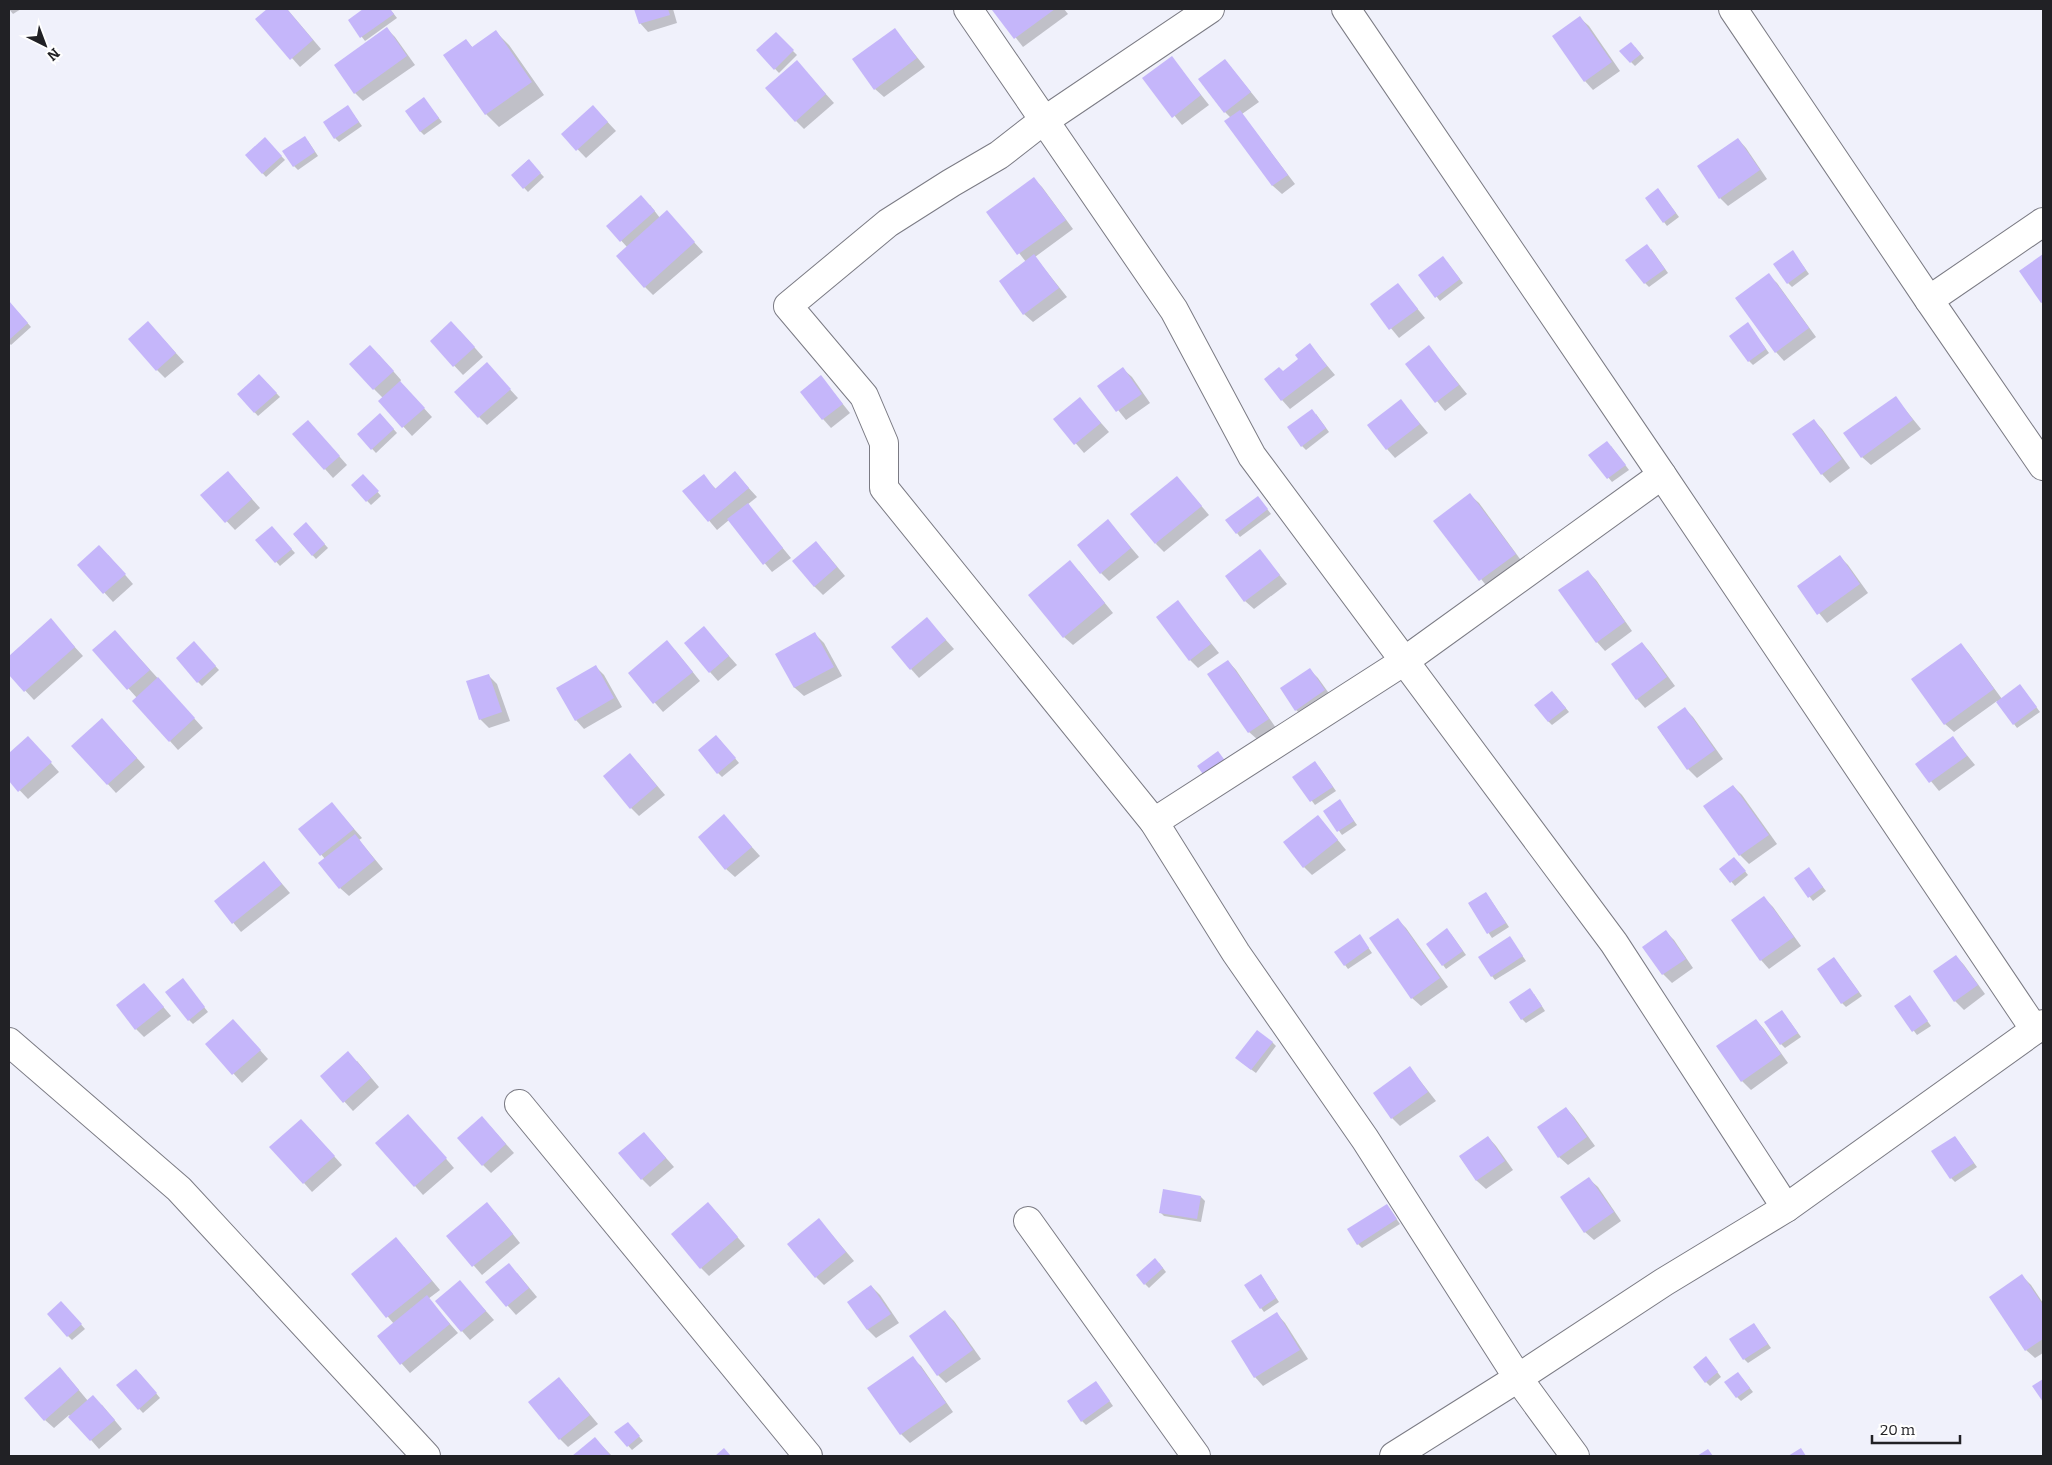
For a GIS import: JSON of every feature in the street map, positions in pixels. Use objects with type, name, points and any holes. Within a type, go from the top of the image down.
[{"type":"street","points":[[968,9],[1046,120],[1174,310],[1252,456],[1403,662],[1614,943],[1786,1208]]},
{"type":"street","points":[[1210,9],[1046,120],[999,156],[951,183],[888,223],[788,306],[864,396],[884,443],[884,488],[1154,822],[1236,953],[1366,1138],[1518,1378],[1575,1456]]},
{"type":"street","points":[[1346,9],[2039,1027],[1786,1208],[1664,1282],[1518,1378],[1394,1456]]},
{"type":"street","points":[[1733,9],[2043,466]]},
{"type":"street","points":[[1929,300],[2043,222]]},
{"type":"street","points":[[1154,822],[1403,662],[1662,475]]},
{"type":"street","points":[[9,1042],[179,1189],[426,1456]]},
{"type":"street","points":[[519,1104],[808,1456]]},
{"type":"street","points":[[1028,1221],[1196,1456]]},
{"type":"building","points":[[267,9],[287,9],[313,40],[290,60],[255,19]]},
{"type":"building","points":[[363,9],[390,9],[394,14],[360,38],[348,20]]},
{"type":"building","points":[[634,9],[668,9],[670,15],[639,24]]},
{"type":"building","points":[[1055,9],[1014,39],[992,10]]},
{"type":"building","points":[[1580,16],[1612,62],[1584,82],[1552,36]]},
{"type":"building","points":[[387,27],[407,56],[354,94],[334,65]]},
{"type":"building","points":[[895,28],[917,58],[874,90],[852,59]]},
{"type":"building","points":[[496,30],[532,82],[485,115],[443,55],[466,39],[472,47]]},
{"type":"building","points":[[776,32],[794,50],[774,70],[756,50]]},
{"type":"building","points":[[1631,42],[1641,54],[1630,63],[1619,51]]},
{"type":"building","points":[[1172,56],[1201,95],[1172,118],[1142,78]]},
{"type":"building","points":[[1225,59],[1251,92],[1224,113],[1198,79]]},
{"type":"building","points":[[797,60],[826,94],[795,122],[765,88]]},
{"type":"building","points":[[424,97],[439,118],[420,132],[405,111]]},
{"type":"building","points":[[348,105],[359,122],[334,139],[323,122]]},
{"type":"building","points":[[593,105],[608,122],[576,151],[561,134]]},
{"type":"building","points":[[1240,110],[1288,175],[1272,186],[1224,121]]},
{"type":"building","points":[[305,136],[315,152],[293,167],[282,151]]},
{"type":"building","points":[[265,137],[282,156],[262,174],[245,155]]},
{"type":"building","points":[[1738,138],[1760,170],[1719,199],[1697,166]]},
{"type":"building","points":[[529,159],[541,173],[523,189],[511,175]]},
{"type":"building","points":[[1034,177],[1066,220],[1017,255],[986,212]]},
{"type":"building","points":[[1658,188],[1676,213],[1663,223],[1645,198]]},
{"type":"building","points":[[641,195],[655,211],[620,242],[606,226]]},
{"type":"building","points":[[667,210],[695,242],[644,288],[616,256]]},
{"type":"building","points":[[1647,244],[1665,269],[1644,284],[1625,260]]},
{"type":"building","points":[[1793,250],[1806,270],[1787,284],[1773,264]]},
{"type":"building","points":[[1034,254],[1059,288],[1023,315],[999,281]]},
{"type":"building","points":[[2043,254],[2043,302],[2041,303],[2019,271]]},
{"type":"building","points":[[1443,256],[1460,279],[1435,298],[1418,275]]},
{"type":"building","points":[[1769,273],[1809,328],[1775,353],[1735,298]]},
{"type":"building","points":[[1398,283],[1418,309],[1389,330],[1370,304]]},
{"type":"building","points":[[9,301],[28,323],[9,340]]},
{"type":"building","points":[[148,321],[176,353],[156,371],[128,339]]},
{"type":"building","points":[[451,321],[475,347],[453,367],[430,341]]},
{"type":"building","points":[[1748,322],[1766,349],[1748,362],[1729,336]]},
{"type":"building","points":[[1310,343],[1327,366],[1281,401],[1264,379],[1279,367],[1283,371],[1298,359],[1295,355]]},
{"type":"building","points":[[370,345],[394,371],[373,390],[349,364]]},
{"type":"building","points":[[1429,345],[1459,385],[1435,403],[1405,364]]},
{"type":"building","points":[[487,362],[511,389],[478,418],[454,392]]},
{"type":"building","points":[[1123,367],[1142,394],[1116,412],[1097,386]]},
{"type":"building","points":[[259,374],[277,393],[254,413],[237,394]]},
{"type":"building","points":[[821,375],[843,404],[822,420],[800,392]]},
{"type":"building","points":[[400,381],[425,408],[402,428],[378,401]]},
{"type":"building","points":[[1896,396],[1913,420],[1861,458],[1843,433]]},
{"type":"building","points":[[1080,397],[1101,423],[1074,445],[1053,419]]},
{"type":"building","points":[[1401,399],[1420,424],[1386,450],[1367,425]]},
{"type":"building","points":[[1312,409],[1326,428],[1301,447],[1287,427]]},
{"type":"building","points":[[380,413],[394,429],[371,450],[357,434]]},
{"type":"building","points":[[1814,419],[1842,459],[1821,475],[1792,434]]},
{"type":"building","points":[[308,420],[340,456],[324,470],[292,434]]},
{"type":"building","points":[[1607,441],[1626,465],[1607,479],[1588,455]]},
{"type":"building","points":[[228,471],[252,499],[225,523],[200,495]]},
{"type":"building","points":[[735,471],[749,488],[708,522],[682,491],[704,474],[715,489]]},
{"type":"building","points":[[363,474],[379,491],[366,502],[351,485]]},
{"type":"building","points":[[1177,476],[1202,506],[1155,544],[1130,514]]},
{"type":"building","points":[[1470,493],[1516,554],[1479,581],[1433,521]]},
{"type":"building","points":[[1258,496],[1268,509],[1236,534],[1225,520]]},
{"type":"building","points":[[748,503],[783,548],[763,565],[727,519]]},
{"type":"building","points":[[1108,519],[1131,548],[1100,574],[1077,545]]},
{"type":"building","points":[[306,522],[325,544],[312,556],[293,534]]},
{"type":"building","points":[[272,526],[292,549],[275,563],[255,540]]},
{"type":"building","points":[[816,541],[837,567],[814,587],[792,561]]},
{"type":"building","points":[[99,545],[126,574],[103,594],[77,565]]},
{"type":"building","points":[[1260,549],[1280,575],[1244,602],[1225,576]]},
{"type":"building","points":[[1840,555],[1860,584],[1817,615],[1797,586]]},
{"type":"building","points":[[1070,560],[1105,603],[1063,638],[1028,595]]},
{"type":"building","points":[[1588,570],[1625,622],[1596,643],[1558,590]]},
{"type":"building","points":[[1178,600],[1211,644],[1189,661],[1156,617]]},
{"type":"building","points":[[927,617],[946,640],[910,670],[891,647]]},
{"type":"building","points":[[51,618],[75,647],[24,692],[9,675],[9,656]]},
{"type":"building","points":[[704,626],[729,656],[709,673],[684,643]]},
{"type":"building","points":[[115,630],[150,670],[127,690],[92,650]]},
{"type":"building","points":[[815,632],[834,667],[794,688],[775,654]]},
{"type":"building","points":[[667,640],[693,672],[653,704],[628,673]]},
{"type":"building","points":[[194,641],[216,666],[197,683],[176,658]]},
{"type":"building","points":[[1642,642],[1667,677],[1636,700],[1611,664]]},
{"type":"building","points":[[1961,643],[1994,689],[1944,725],[1911,679]]},
{"type":"building","points":[[1228,660],[1269,719],[1248,733],[1207,674]]},
{"type":"building","points":[[596,665],[614,698],[575,721],[556,688]]},
{"type":"building","points":[[1310,668],[1325,690],[1295,711],[1280,688]]},
{"type":"building","points":[[489,674],[502,712],[479,720],[466,681]]},
{"type":"building","points":[[158,677],[195,718],[169,742],[132,701]]},
{"type":"building","points":[[2020,684],[2037,707],[2013,725],[1996,702]]},
{"type":"building","points":[[1552,691],[1566,708],[1548,722],[1534,705]]},
{"type":"building","points":[[1685,707],[1715,750],[1687,770],[1657,727]]},
{"type":"building","points":[[102,718],[137,758],[107,785],[71,746]]},
{"type":"building","points":[[716,735],[736,758],[717,774],[698,750]]},
{"type":"building","points":[[28,736],[52,762],[18,792],[9,781],[9,753]]},
{"type":"building","points":[[1953,736],[1967,756],[1929,783],[1915,764]]},
{"type":"building","points":[[1218,751],[1226,762],[1205,777],[1197,766]]},
{"type":"building","points":[[630,753],[657,786],[630,809],[603,776]]},
{"type":"building","points":[[1315,761],[1333,787],[1310,802],[1292,777]]},
{"type":"building","points":[[1733,785],[1769,835],[1739,856],[1703,806]]},
{"type":"building","points":[[1340,799],[1354,821],[1337,832],[1323,811]]},
{"type":"building","points":[[332,802],[354,829],[320,856],[298,829]]},
{"type":"building","points":[[724,814],[752,847],[725,870],[698,837]]},
{"type":"building","points":[[1318,815],[1338,840],[1303,868],[1283,842]]},
{"type":"building","points":[[355,834],[375,860],[339,889],[318,863]]},
{"type":"building","points":[[1734,857],[1746,871],[1730,883],[1719,869]]},
{"type":"building","points":[[264,861],[282,884],[232,924],[214,901]]},
{"type":"building","points":[[1809,867],[1823,887],[1808,898],[1794,878]]},
{"type":"building","points":[[1486,892],[1506,923],[1487,934],[1468,903]]},
{"type":"building","points":[[1764,896],[1794,937],[1760,961],[1731,920]]},
{"type":"building","points":[[1398,918],[1440,978],[1411,999],[1369,938]]},
{"type":"building","points":[[1447,928],[1463,951],[1442,966],[1426,944]]},
{"type":"building","points":[[1666,930],[1686,959],[1662,975],[1642,947]]},
{"type":"building","points":[[1360,934],[1369,948],[1344,966],[1334,952]]},
{"type":"building","points":[[1510,936],[1523,956],[1491,977],[1478,957]]},
{"type":"building","points":[[1956,955],[1978,985],[1954,1002],[1933,971]]},
{"type":"building","points":[[1834,957],[1859,992],[1841,1004],[1817,969]]},
{"type":"building","points":[[183,978],[205,1007],[188,1021],[165,992]]},
{"type":"building","points":[[144,983],[164,1007],[135,1030],[116,1005]]},
{"type":"building","points":[[1530,988],[1542,1006],[1521,1020],[1509,1002]]},
{"type":"building","points":[[1910,995],[1928,1021],[1912,1032],[1894,1006]]},
{"type":"building","points":[[1782,1010],[1798,1033],[1780,1045],[1764,1022]]},
{"type":"building","points":[[233,1019],[261,1050],[232,1075],[205,1044]]},
{"type":"building","points":[[1756,1019],[1781,1054],[1741,1082],[1716,1046]]},
{"type":"building","points":[[1257,1030],[1273,1042],[1251,1070],[1235,1058]]},
{"type":"building","points":[[348,1051],[371,1078],[343,1103],[320,1076]]},
{"type":"building","points":[[1410,1066],[1428,1092],[1391,1119],[1373,1093]]},
{"type":"building","points":[[1566,1107],[1587,1137],[1558,1158],[1537,1127]]},
{"type":"building","points":[[408,1114],[447,1158],[414,1187],[375,1143]]},
{"type":"building","points":[[482,1116],[506,1144],[482,1166],[457,1138]]},
{"type":"building","points":[[301,1119],[335,1156],[303,1184],[269,1147]]},
{"type":"building","points":[[644,1132],[666,1158],[641,1180],[618,1153]]},
{"type":"building","points":[[1488,1136],[1505,1161],[1476,1181],[1459,1156]]},
{"type":"building","points":[[1955,1136],[1974,1163],[1950,1179],[1931,1151]]},
{"type":"building","points":[[1589,1177],[1614,1212],[1584,1233],[1560,1197]]},
{"type":"building","points":[[1163,1189],[1201,1196],[1197,1219],[1159,1213]]},
{"type":"building","points":[[487,1202],[513,1234],[472,1267],[446,1236]]},
{"type":"building","points":[[708,1202],[738,1237],[700,1269],[671,1234]]},
{"type":"building","points":[[1387,1204],[1397,1219],[1357,1245],[1347,1229]]},
{"type":"building","points":[[819,1218],[846,1252],[815,1278],[787,1244]]},
{"type":"building","points":[[396,1237],[432,1281],[386,1318],[351,1274]]},
{"type":"building","points":[[1155,1258],[1163,1268],[1144,1285],[1136,1275]]},
{"type":"building","points":[[509,1263],[529,1288],[506,1307],[485,1282]]},
{"type":"building","points":[[1261,1274],[1276,1298],[1260,1309],[1244,1285]]},
{"type":"building","points":[[2022,1274],[2043,1305],[2043,1339],[2025,1351],[1989,1297]]},
{"type":"building","points":[[460,1280],[486,1311],[461,1332],[435,1301]]},
{"type":"building","points":[[871,1285],[891,1314],[867,1330],[847,1302]]},
{"type":"building","points":[[427,1295],[450,1324],[400,1365],[377,1336]]},
{"type":"building","points":[[61,1301],[82,1324],[67,1337],[47,1314]]},
{"type":"building","points":[[945,1310],[973,1350],[937,1376],[909,1336]]},
{"type":"building","points":[[1277,1312],[1300,1350],[1254,1378],[1231,1341]]},
{"type":"building","points":[[1754,1323],[1768,1344],[1743,1360],[1729,1339]]},
{"type":"building","points":[[913,1356],[946,1403],[900,1435],[867,1388]]},
{"type":"building","points":[[1706,1356],[1718,1372],[1705,1383],[1693,1367]]},
{"type":"building","points":[[60,1367],[79,1390],[44,1421],[24,1398]]},
{"type":"building","points":[[136,1369],[157,1393],[138,1410],[116,1385]]},
{"type":"building","points":[[1738,1372],[1750,1388],[1736,1398],[1724,1382]]},
{"type":"building","points":[[559,1377],[590,1415],[559,1440],[528,1402]]},
{"type":"building","points":[[2043,1379],[2043,1402],[2032,1386]]},
{"type":"building","points":[[1096,1381],[1110,1401],[1081,1422],[1067,1401]]},
{"type":"building","points":[[93,1395],[115,1420],[90,1441],[68,1417]]},
{"type":"building","points":[[628,1422],[640,1436],[627,1447],[614,1432]]},
{"type":"building","points":[[595,1437],[611,1456],[572,1456]]},
{"type":"building","points":[[724,1448],[731,1456],[715,1456]]},
{"type":"building","points":[[1801,1448],[1806,1456],[1788,1456]]},
{"type":"building","points":[[1708,1449],[1713,1456],[1697,1456]]}]
